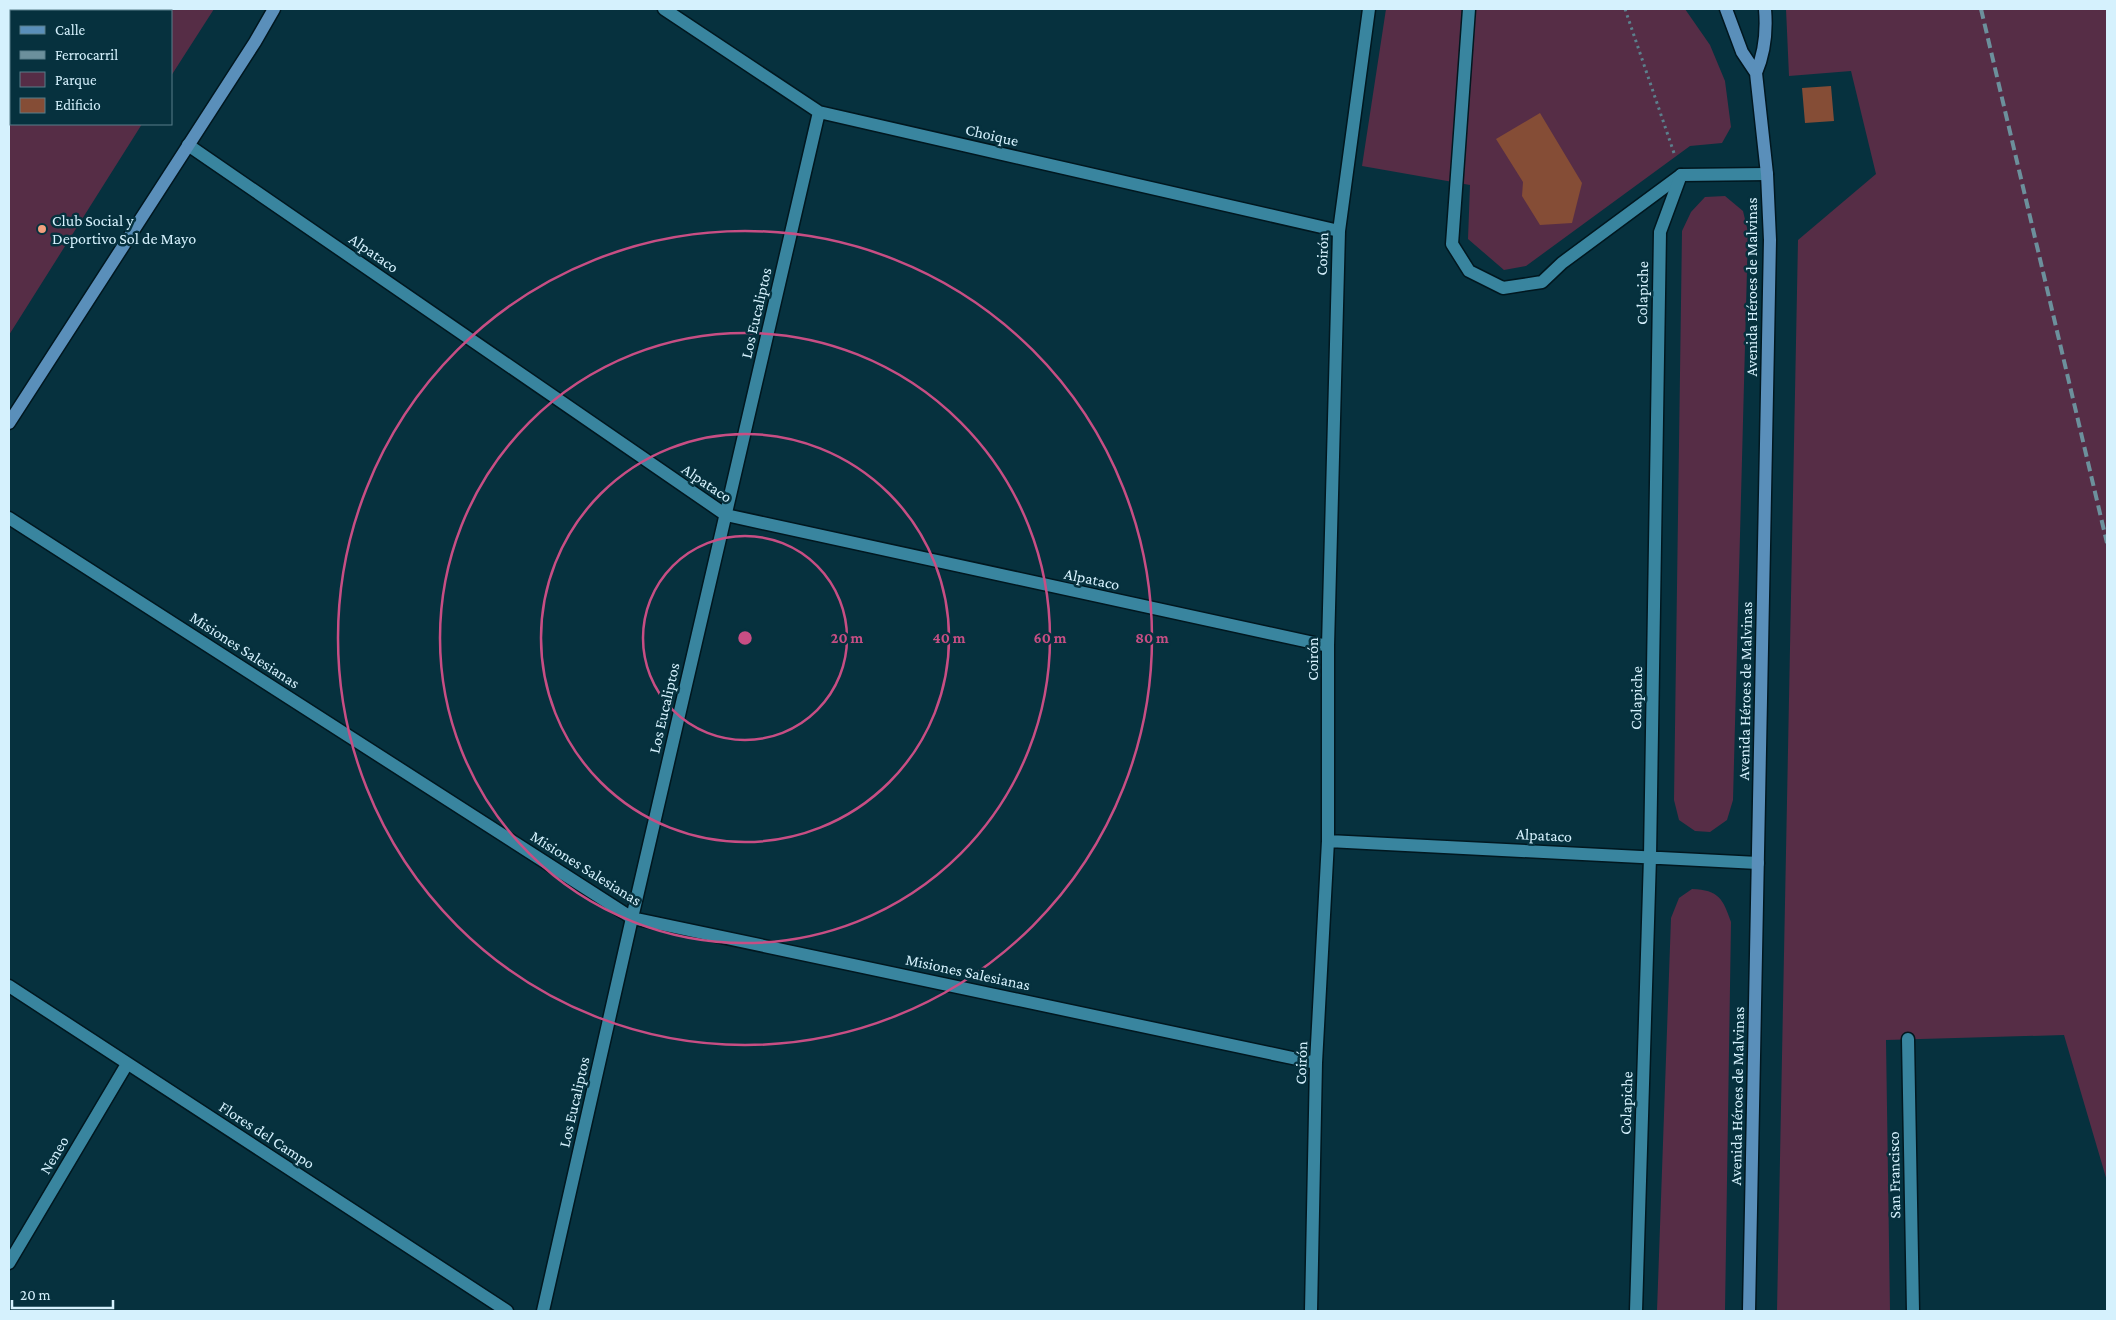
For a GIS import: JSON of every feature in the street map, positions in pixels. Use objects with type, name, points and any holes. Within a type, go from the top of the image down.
[{"type":"main road","points":[[9,423],[274,9]]},
{"type":"main road","name":"Avenida Héroes de Malvinas","points":[[1726,9],[1742,52],[1756,73],[1767,174],[1770,240],[1749,1311]]},
{"type":"main road","name":"Avenida Héroes de Malvinas","points":[[1756,73],[1763,56],[1766,25],[1765,9]]},
{"type":"street","name":"Choique","points":[[664,9],[819,112],[1339,231]]},
{"type":"street","name":"Coirón","points":[[1311,1311],[1316,1063],[1328,841],[1328,646],[1339,231],[1369,9]]},
{"type":"street","points":[[1469,9],[1452,244],[1469,271],[1503,288],[1542,282],[1562,263],[1681,175],[1767,174]]},
{"type":"street","name":"Los Eucaliptos","points":[[543,1311],[819,112]]},
{"type":"street","name":"Alpataco","points":[[188,145],[726,515],[1328,646]]},
{"type":"street","name":"Colapiche","points":[[1636,1311],[1650,857],[1660,232],[1681,175]]},
{"type":"street","name":"Misiones Salesianas","points":[[9,518],[632,918],[1316,1063]]},
{"type":"street","name":"Alpataco","points":[[1328,841],[1758,863]]},
{"type":"street","name":"Flores del Campo","points":[[9,986],[507,1311]]},
{"type":"street","name":"San Francisco","points":[[1908,1039],[1913,1311]]},
{"type":"street","name":"Neneo","points":[[9,1263],[127,1064]]},
{"type":"path","points":[[1625,9],[1681,175]]},
{"type":"green space","name":"Club Social y Deportivo Sol de Mayo","points":[[9,9],[214,9],[172,74],[172,10],[10,10],[10,125],[141,125],[9,335]]},
{"type":"green space","points":[[1386,9],[1685,9],[1710,45],[1725,81],[1731,127],[1722,143],[1690,146],[1526,266],[1504,270],[1468,239],[1470,185],[1362,166]]},
{"type":"green space","points":[[1786,9],[2107,9],[2107,1181],[2064,1035],[1886,1040],[1890,1311],[1777,1311],[1798,240],[1876,174],[1851,71],[1789,76]]},
{"type":"green space","points":[[1725,196],[1743,211],[1748,232],[1733,800],[1727,820],[1710,832],[1695,831],[1679,820],[1674,800],[1682,231],[1691,212],[1705,197]]},
{"type":"green space","points":[[1692,889],[1708,891],[1719,897],[1731,922],[1725,1311],[1657,1311],[1671,918],[1679,898]]},
{"type":"building","points":[[28,9],[110,9],[109,10]]},
{"type":"building","points":[[10,37],[10,86],[9,85]]},
{"type":"building","points":[[1831,86],[1834,121],[1805,123],[1802,88]]},
{"type":"building","points":[[1540,113],[1582,183],[1572,223],[1540,225],[1522,196],[1523,182],[1496,139]]},
{"type":"railway","points":[[1981,9],[2107,543]]},
{"type":"place","name":"Club Social y Deportivo Sol de Mayo","points":[[42,229]]}]
